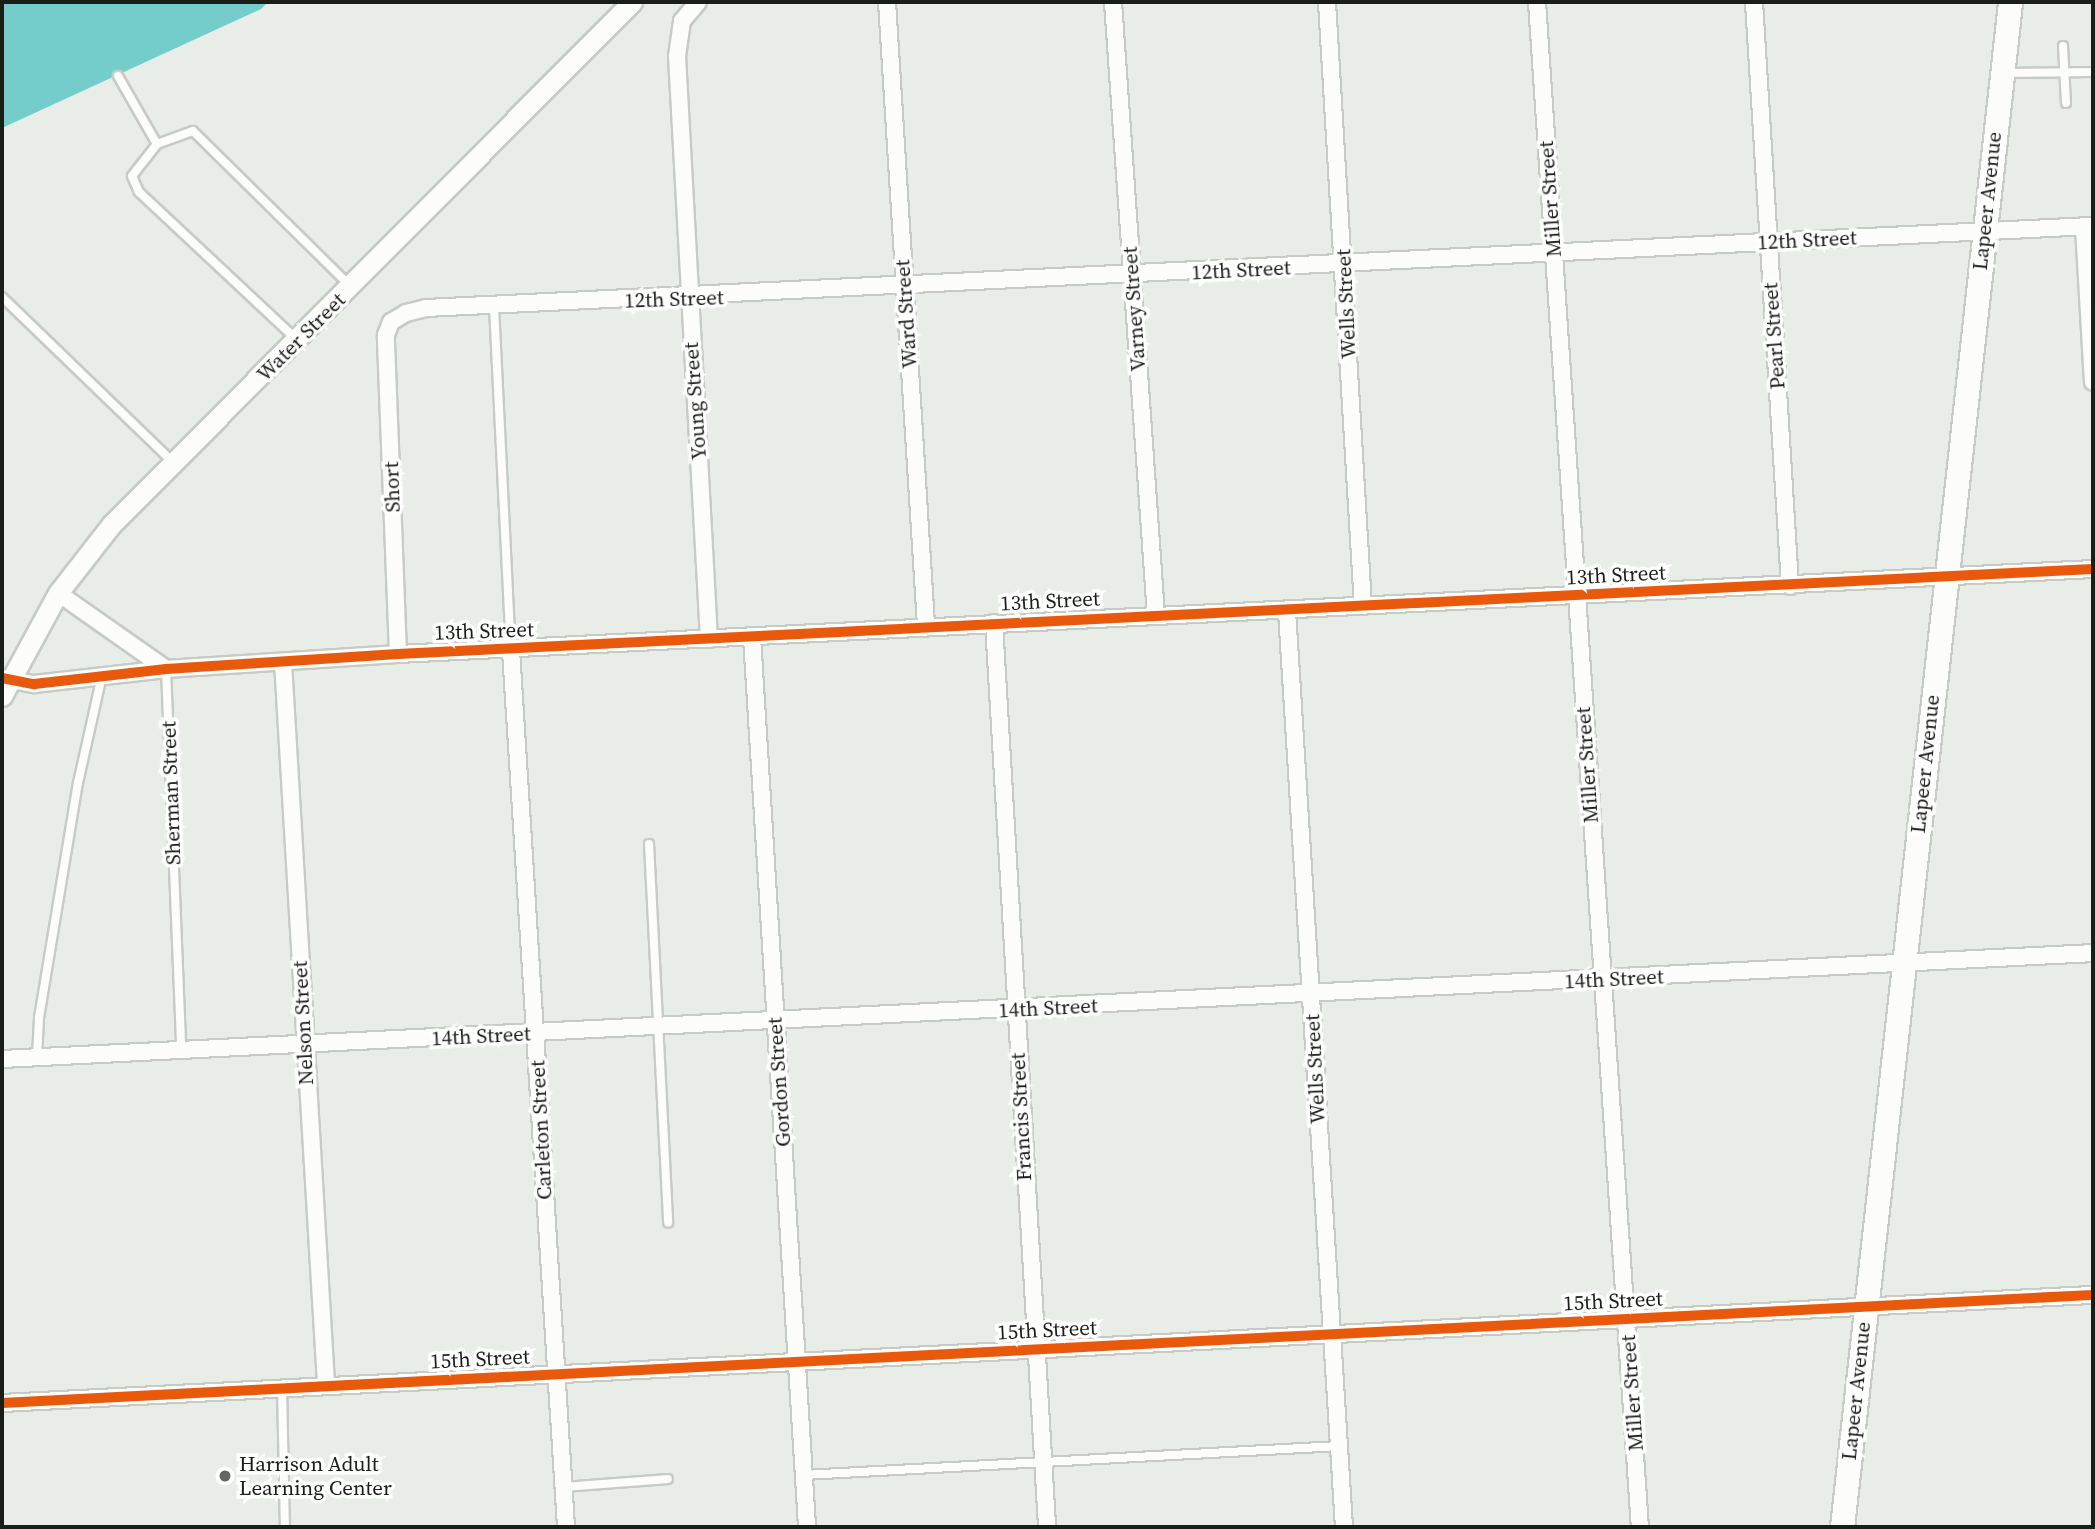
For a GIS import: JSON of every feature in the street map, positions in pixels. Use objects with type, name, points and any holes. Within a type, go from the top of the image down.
[{"type":"main road","name":"Lapeer Avenue","points":[[1842,1527],[1864,1308],[2010,2]]},
{"type":"street","name":"Water Street","points":[[4,685],[58,593],[112,524],[298,341],[632,2]]},
{"type":"street","name":"Young Street","points":[[698,2],[682,21],[677,46],[688,299],[709,639]]},
{"type":"street","name":"Ward Street","points":[[887,2],[926,626]]},
{"type":"street","name":"Varney Street","points":[[1113,2],[1156,615]]},
{"type":"street","name":"Wells Street","points":[[1327,2],[1363,606]]},
{"type":"street","name":"Miller Street","points":[[1537,2],[1640,1527]]},
{"type":"street","name":"Pearl Street","points":[[1754,2],[1790,586]]},
{"type":"street","name":"12th Street","points":[[391,322],[426,308],[688,299],[1984,230],[2089,227]]},
{"type":"street","points":[[2089,227],[2093,382]]},
{"type":"street","name":"Short","points":[[391,322],[386,335],[398,654]]},
{"type":"street","name":"13th Street","points":[[4,685],[166,669],[398,654],[2093,569]]},
{"type":"street","points":[[58,593],[166,669]]},
{"type":"street","name":"Wells Street","points":[[1287,611],[1330,1336],[1344,1527]]},
{"type":"street","name":"Francis Street","points":[[994,623],[1047,1527]]},
{"type":"street","name":"Gordon Street","points":[[752,637],[807,1527]]},
{"type":"street","name":"Carleton Street","points":[[511,650],[566,1527]]},
{"type":"street","name":"Nelson Street","points":[[283,662],[326,1384]]},
{"type":"street","name":"14th Street","points":[[2,1059],[1015,1010],[2093,953]]},
{"type":"street","name":"15th Street","points":[[2,1403],[282,1386],[1330,1336],[2093,1295]]},
{"type":"lane","points":[[2063,46],[2066,103]]},
{"type":"lane","points":[[2002,73],[2093,72]]},
{"type":"lane","points":[[118,76],[157,144]]},
{"type":"lane","points":[[298,341],[139,192],[132,176],[157,144],[193,131],[351,287]]},
{"type":"lane","points":[[2,297],[173,462]]},
{"type":"lane","points":[[494,306],[511,650]]},
{"type":"lane","name":"Sherman Street","points":[[166,669],[181,1049]]},
{"type":"lane","points":[[37,1057],[38,1018],[78,783],[102,676]]},
{"type":"lane","points":[[649,844],[668,1223]]},
{"type":"lane","points":[[282,1386],[285,1527]]},
{"type":"lane","points":[[804,1475],[1339,1446]]},
{"type":"lane","points":[[564,1487],[668,1479]]},
{"type":"water","points":[[2,2],[268,2],[261,9],[2,128]]},
{"type":"cycle path","points":[[2,678],[34,684],[166,669],[398,654],[2093,569]]},
{"type":"cycle path","points":[[2,1403],[2093,1295]]},
{"type":"place","name":"Harrison Adult Learning Center","points":[[225,1476]]}]
